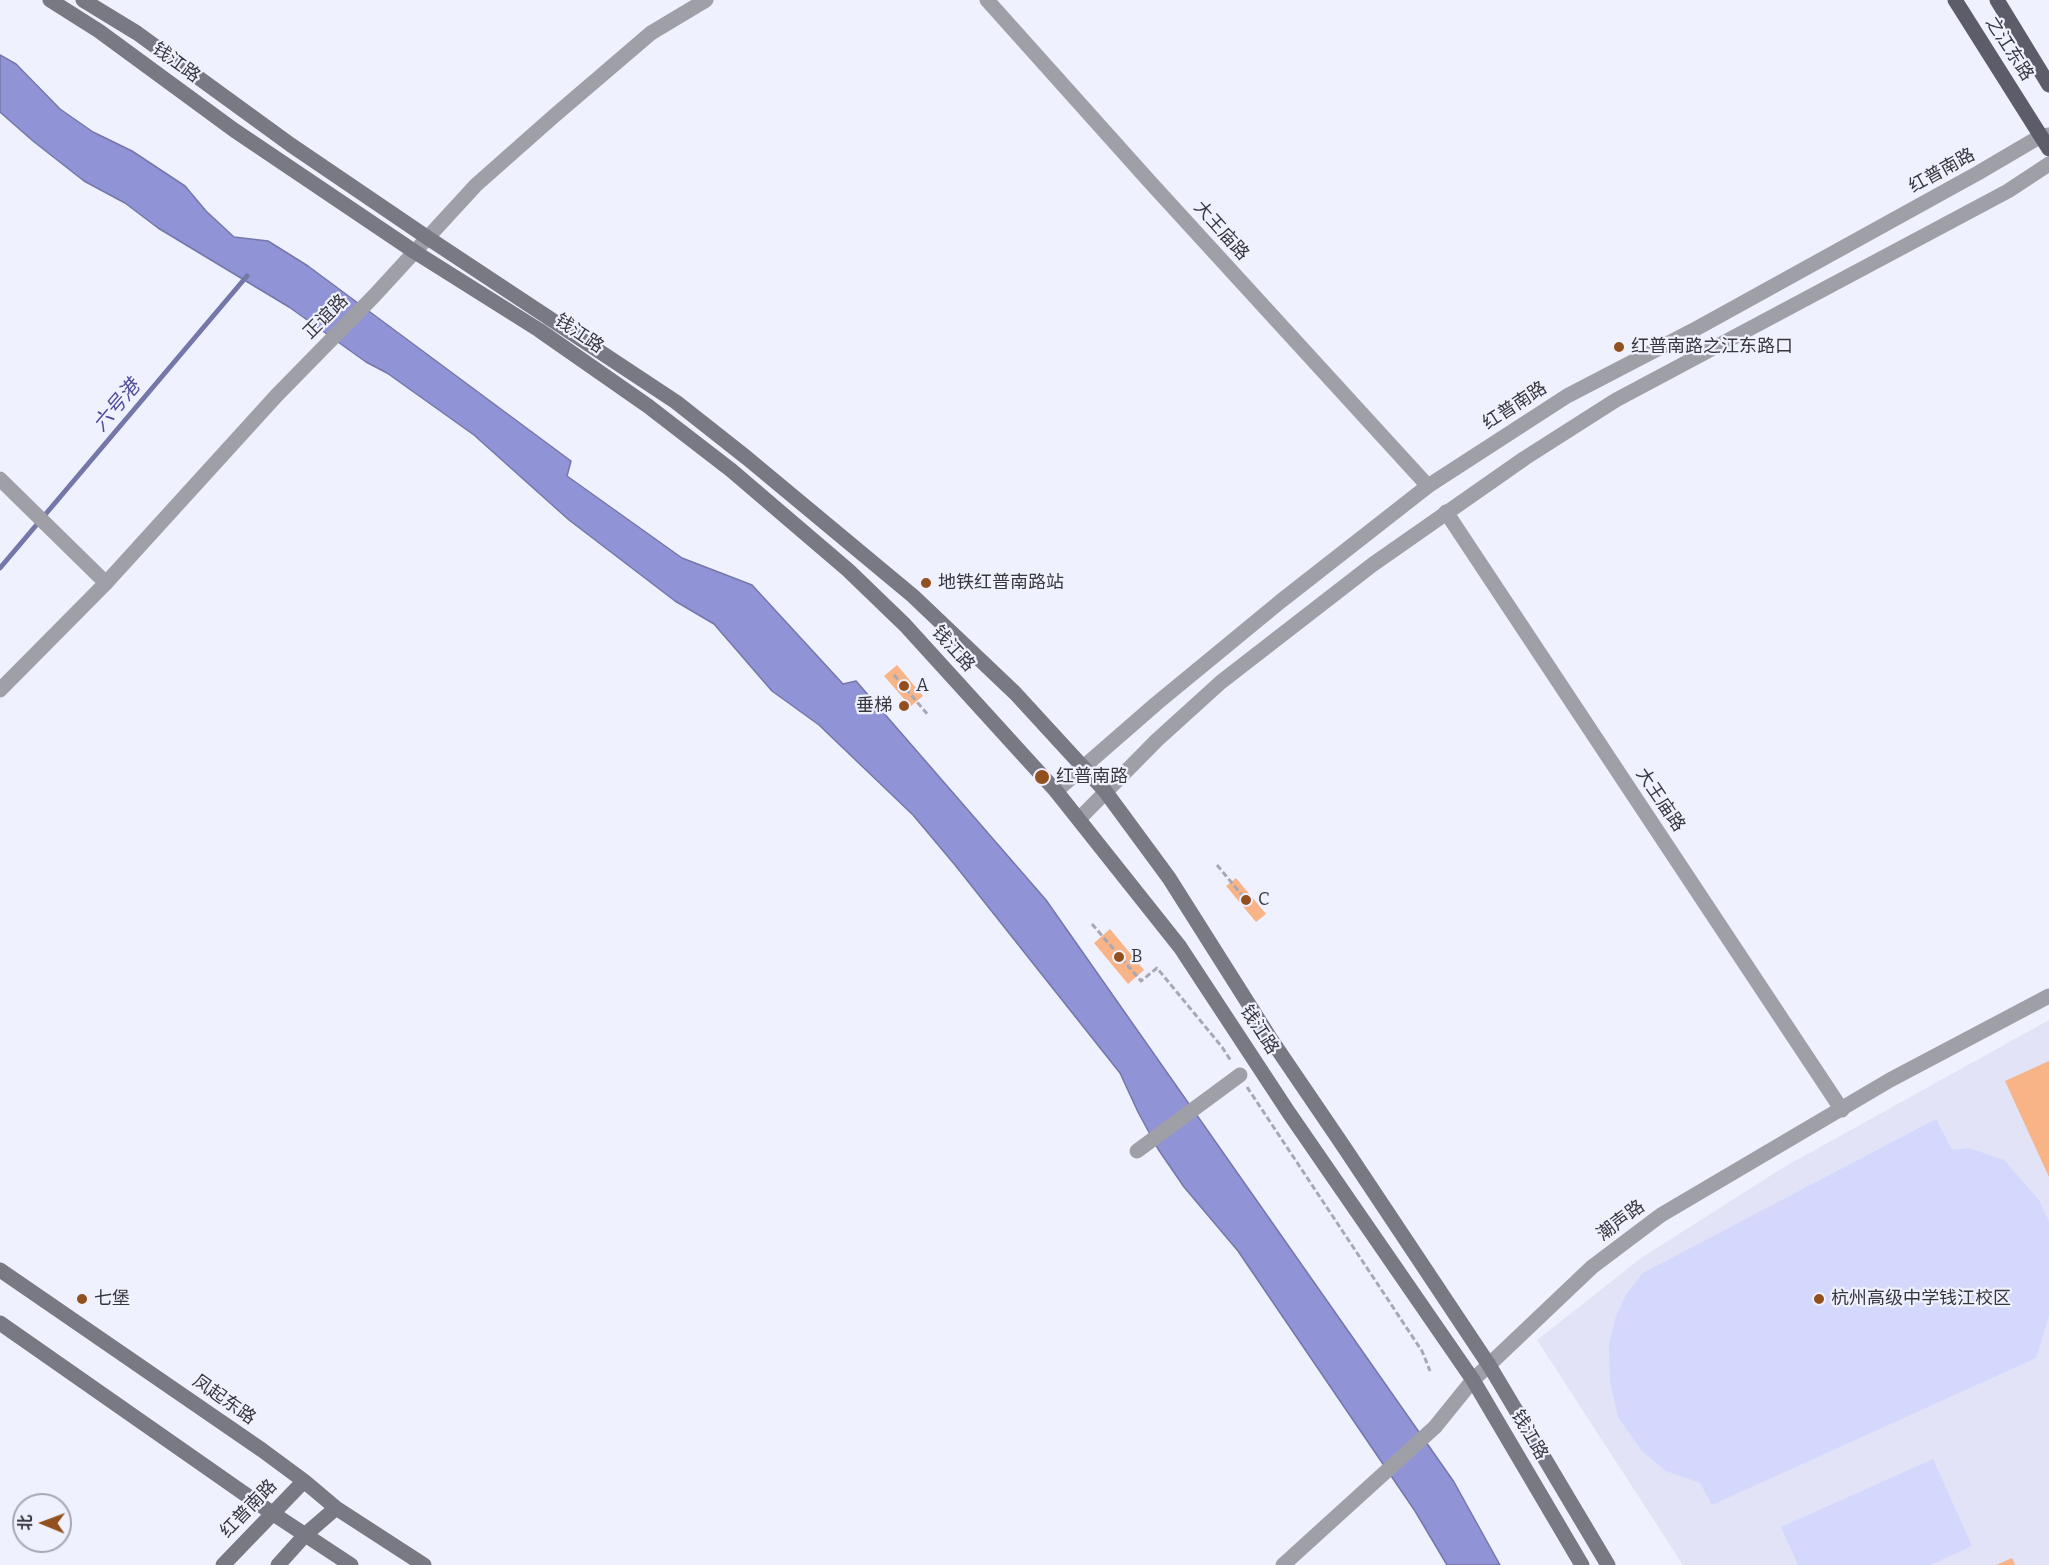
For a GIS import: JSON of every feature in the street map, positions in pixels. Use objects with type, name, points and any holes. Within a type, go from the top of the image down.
[{"type":"main road","name":"钱江路","points":[[50,0],[99,31],[234,130],[415,252],[539,330],[648,406],[731,470],[848,570],[905,625],[1056,791],[1180,946],[1289,1113],[1473,1380],[1582,1565]]},
{"type":"main road","name":"钱江路","points":[[83,0],[137,33],[291,145],[428,238],[676,402],[913,596],[1015,693],[1105,791],[1168,878],[1272,1041],[1489,1365],[1608,1565]]},
{"type":"main road","name":"之江东路","points":[[1954,0],[2046,140]]},
{"type":"main road","name":"之江东路","points":[[1997,0],[2049,85]]},
{"type":"main road","name":"凤起东路","points":[[0,1270],[304,1481],[336,1508],[424,1565]]},
{"type":"main road","points":[[0,1323],[272,1513],[351,1565]]},
{"type":"main road","name":"红普南路","points":[[222,1565],[304,1481]]},
{"type":"main road","points":[[278,1565],[306,1534],[336,1508]]},
{"type":"street","name":"正谊路","points":[[0,690],[106,582],[269,403],[374,296],[476,185],[651,33],[706,0]]},
{"type":"street","name":"大王庙路","points":[[987,0],[1166,200],[1428,486]]},
{"type":"street","name":"红普南路","points":[[1056,791],[1166,696],[1290,594],[1428,486],[1567,396],[1692,331],[1978,173],[2046,140]]},
{"type":"street","points":[[1079,819],[1105,791],[1221,682],[1372,565],[1525,458],[1616,400],[2008,191],[2049,164]]},
{"type":"street","points":[[0,478],[106,582]]},
{"type":"street","name":"大王庙路","points":[[1446,512],[1842,1110]]},
{"type":"street","name":"潮声路","points":[[1283,1565],[1435,1427],[1473,1380],[1592,1267],[1661,1215],[1890,1080],[2049,996]]},
{"type":"street","points":[[1137,1151],[1240,1075]]},
{"type":"path","points":[[894,675],[929,716]]},
{"type":"path","points":[[1217,865],[1251,906]]},
{"type":"path","points":[[1092,924],[1141,981],[1157,968],[1222,1047],[1422,1351],[1430,1371]]},
{"type":"shaded area","name":"杭州高级中学钱江校区","points":[[2049,1020],[2049,1565],[1683,1565],[1537,1340],[1641,1258],[1784,1167]]},
{"type":"shaded area","points":[[1936,1119],[1952,1150],[1969,1148],[2004,1160],[2039,1200],[2049,1222],[2049,1316],[2036,1358],[1712,1505],[1700,1483],[1666,1471],[1642,1451],[1618,1417],[1610,1382],[1609,1345],[1616,1316],[1627,1293],[1643,1273]]},
{"type":"shaded area","points":[[1933,1459],[1972,1546],[1930,1565],[1798,1565],[1781,1527]]},
{"type":"water","points":[[0,55],[16,64],[60,109],[93,132],[132,151],[185,186],[206,211],[234,237],[268,241],[308,266],[571,461],[567,476],[682,558],[752,585],[843,684],[856,681],[1046,900],[1454,1482],[1500,1565],[1447,1565],[1415,1511],[1238,1251],[1184,1187],[1158,1149],[1120,1073],[913,815],[819,725],[772,691],[714,624],[675,601],[569,520],[474,435],[289,307],[158,228],[125,203],[84,181],[33,141],[0,112]]},
{"type":"building","name":"A","points":[[897,665],[923,696],[904,712],[898,705],[905,700],[884,676]]},
{"type":"building","name":"C","points":[[1236,878],[1266,914],[1256,922],[1226,886]]},
{"type":"building","name":"B","points":[[1110,929],[1144,970],[1128,984],[1094,943]]},
{"type":"building","points":[[2049,1061],[2049,1177],[2005,1081]]},
{"type":"building","points":[[2012,1558],[2015,1565],[1996,1565]]},
{"type":"waterway","name":"六号港","points":[[0,568],[247,276]]},
{"type":"place","name":"红普南路之江东路口","points":[[1619,347]]},
{"type":"place","name":"地铁红普南路站","points":[[926,583]]},
{"type":"place","name":"A","points":[[904,686]]},
{"type":"place","name":"垂梯","points":[[904,706]]},
{"type":"place","name":"红普南路","points":[[1042,777]]},
{"type":"place","name":"C","points":[[1246,900]]},
{"type":"place","name":"B","points":[[1119,957]]},
{"type":"place","name":"七堡","points":[[82,1299]]},
{"type":"place","name":"杭州高级中学钱江校区","points":[[1819,1299]]}]
